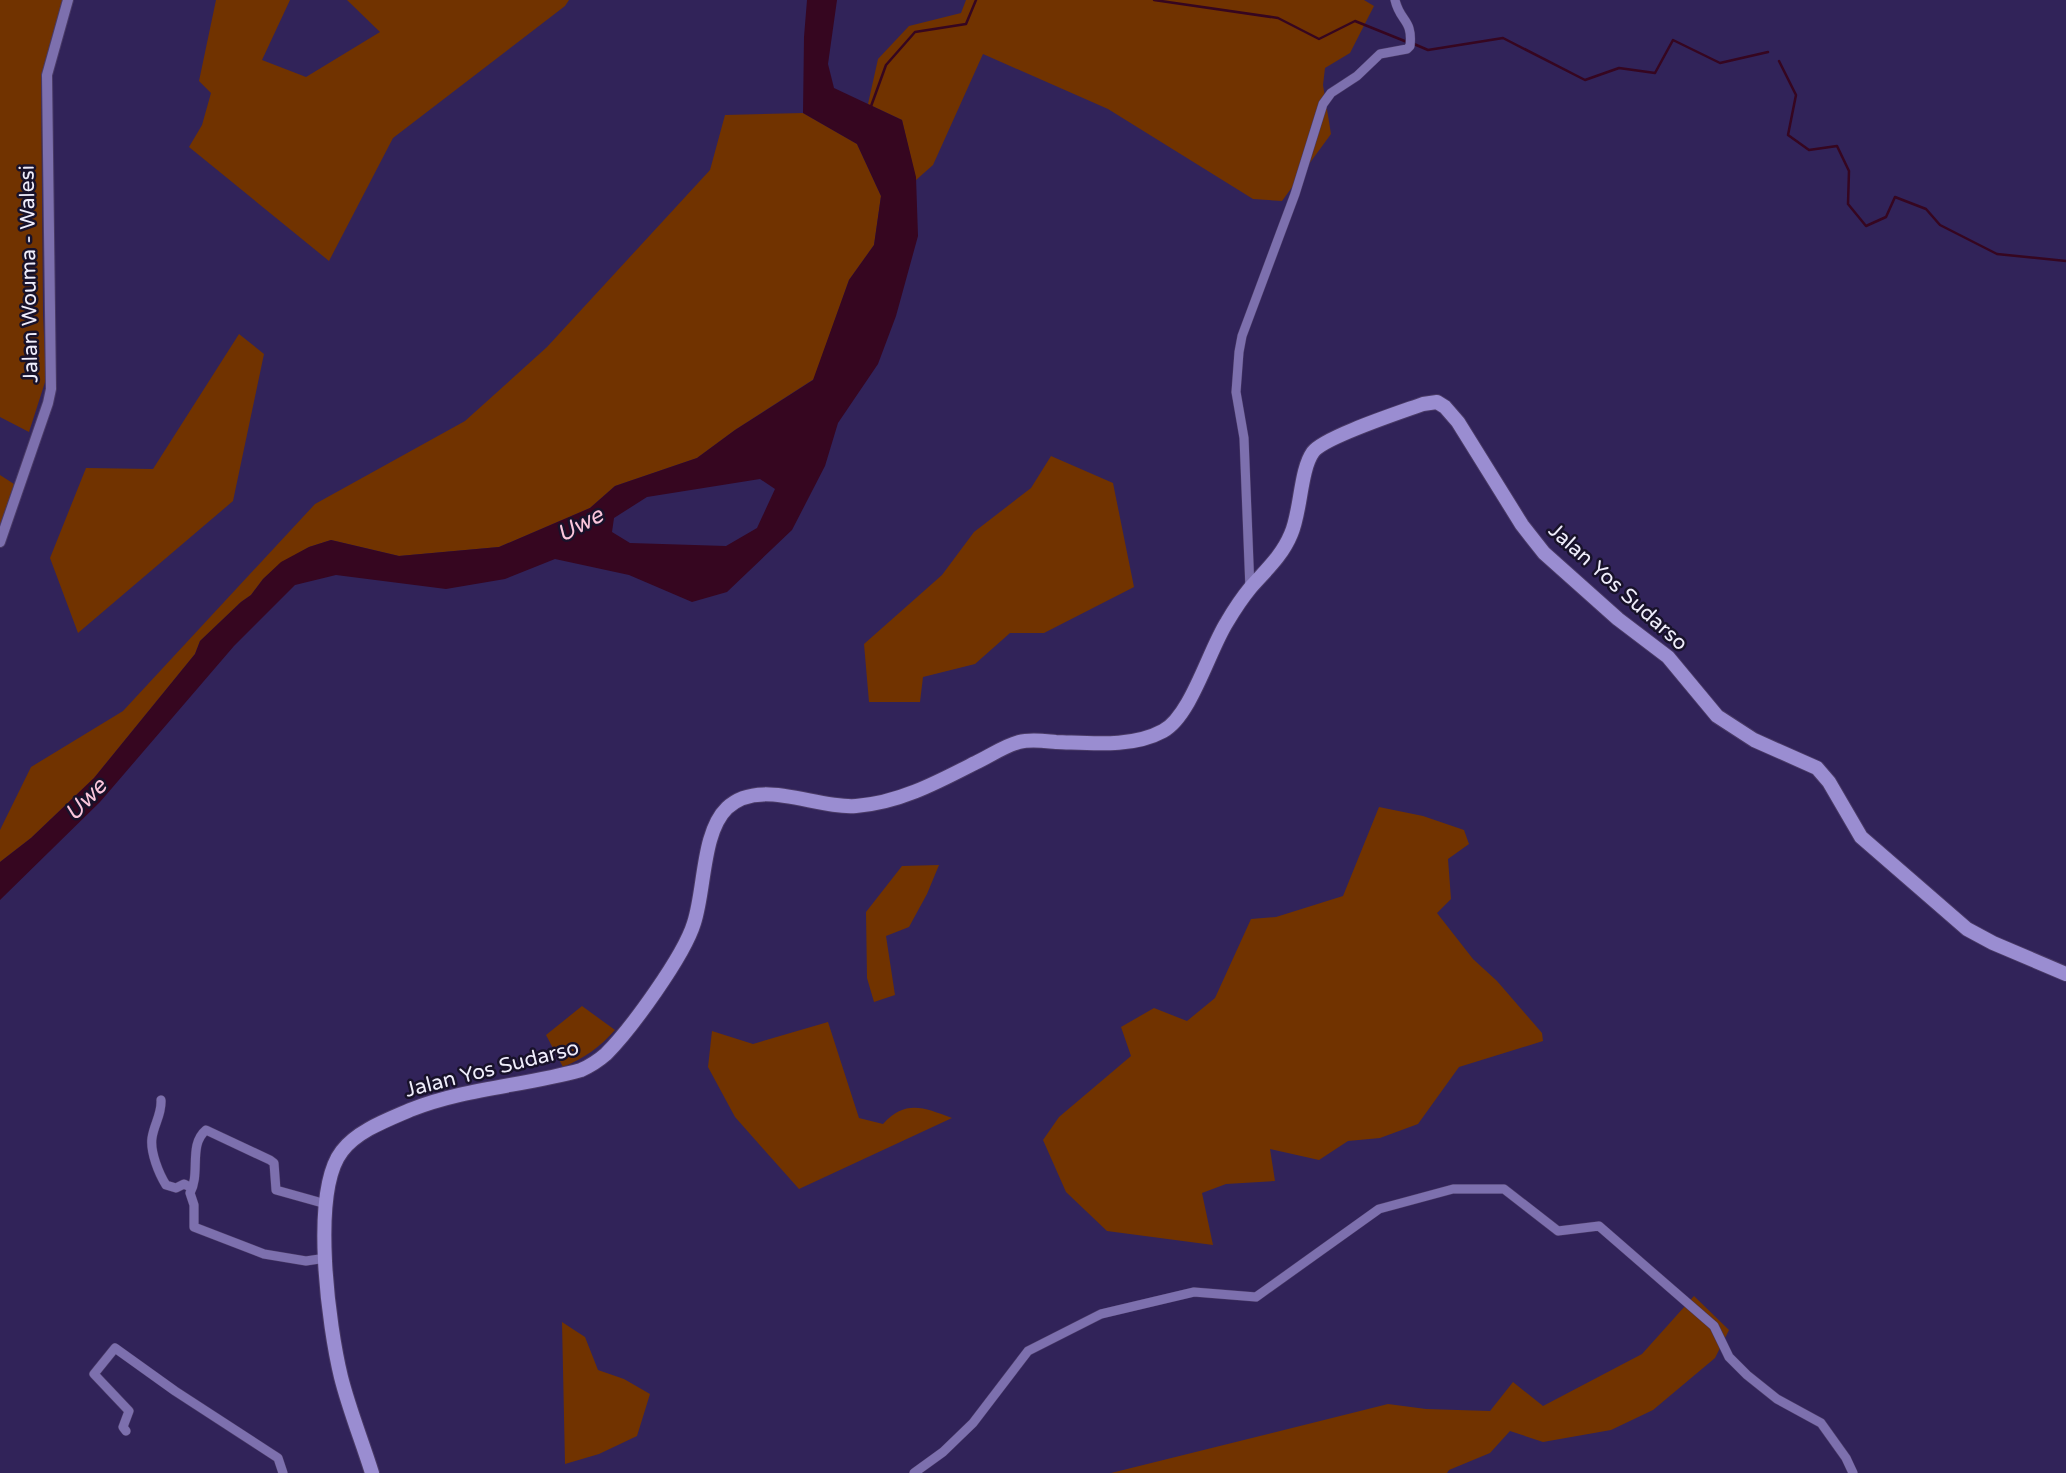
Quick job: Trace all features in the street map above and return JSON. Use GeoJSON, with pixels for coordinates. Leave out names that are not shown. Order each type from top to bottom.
{"type":"FeatureCollection","features":[{"type":"Feature","properties":{"kind":"main road","name":"Jalan Yos Sudarso"},"geometry":{"type":"LineString","coordinates":[[372,1473],[341,1378],[329,1305],[326,1204],[331,1173],[342,1151],[369,1130],[424,1105],[470,1092],[581,1070],[593,1065],[607,1053],[643,1007],[686,944],[695,922],[717,821],[735,802],[757,793],[768,793],[834,806],[858,806],[932,785],[1021,742],[1110,743],[1141,740],[1167,729],[1181,714],[1225,624],[1250,589],[1276,561],[1293,531],[1308,464],[1315,450],[1329,440],[1423,404],[1437,402],[1445,407],[1458,422],[1534,541],[1618,619],[1668,657],[1717,716],[1754,740],[1817,768],[1829,782],[1861,837],[1951,917],[1993,943],[2066,974]]}},
{"type":"Feature","properties":{"kind":"street","name":"Jalan Wouma - Walesi"},"geometry":{"type":"LineString","coordinates":[[0,541],[51,389],[47,75],[68,0]]}},
{"type":"Feature","properties":{"kind":"street"},"geometry":{"type":"LineString","coordinates":[[1250,589],[1244,438],[1236,392],[1236,368],[1242,336],[1294,194],[1323,104],[1331,93],[1357,76],[1376,56],[1406,49],[1410,44],[1410,27],[1398,10],[1395,0]]}},
{"type":"Feature","properties":{"kind":"street"},"geometry":{"type":"LineString","coordinates":[[161,1100],[160,1114],[151,1138],[157,1164],[166,1185],[176,1188],[184,1184],[192,1188]]}},
{"type":"Feature","properties":{"kind":"street"},"geometry":{"type":"LineString","coordinates":[[326,1204],[276,1190],[274,1163],[206,1130],[199,1136],[195,1183],[190,1193],[194,1205],[194,1227],[264,1254],[306,1261],[326,1258]]}},
{"type":"Feature","properties":{"kind":"street"},"geometry":{"type":"LineString","coordinates":[[914,1473],[943,1452],[973,1423],[1028,1351],[1101,1314],[1194,1292],[1256,1297],[1380,1209],[1453,1189],[1504,1189],[1558,1231],[1599,1226],[1714,1326],[1729,1357],[1747,1375],[1777,1399],[1821,1423],[1846,1458],[1853,1473]]}},
{"type":"Feature","properties":{"kind":"street"},"geometry":{"type":"LineString","coordinates":[[126,1431],[124,1427],[129,1411],[94,1374],[115,1348],[278,1458],[283,1473]]}},
{"type":"Feature","properties":{"kind":"shaded area"},"geometry":{"type":"Polygon","coordinates":[[[0,0],[65,0],[41,77],[46,379],[29,432],[0,417],[0,0]]]}},
{"type":"Feature","properties":{"kind":"shaded area"},"geometry":{"type":"Polygon","coordinates":[[[216,0],[290,0],[262,60],[306,77],[380,32],[347,0],[569,0],[565,6],[393,138],[329,261],[189,147],[202,125],[211,93],[199,81],[216,0]]]}},
{"type":"Feature","properties":{"kind":"shaded area"},"geometry":{"type":"Polygon","coordinates":[[[966,0],[1364,0],[1374,6],[1350,53],[1325,68],[1323,85],[1331,134],[1282,201],[1253,199],[1108,109],[983,54],[933,165],[916,180],[902,120],[868,104],[878,59],[909,26],[961,13],[966,0]]]}},
{"type":"Feature","properties":{"kind":"shaded area"},"geometry":{"type":"Polygon","coordinates":[[[803,113],[857,144],[881,196],[874,245],[849,280],[814,379],[697,458],[615,486],[590,508],[499,547],[399,556],[331,540],[309,547],[281,563],[263,579],[251,595],[200,641],[195,654],[94,778],[31,838],[0,862],[0,830],[31,767],[123,711],[315,504],[465,421],[547,347],[710,170],[725,115],[803,113]]]}},
{"type":"Feature","properties":{"kind":"shaded area"},"geometry":{"type":"Polygon","coordinates":[[[239,334],[264,354],[233,501],[78,633],[50,558],[86,468],[153,469],[239,334]]]}},
{"type":"Feature","properties":{"kind":"shaded area"},"geometry":{"type":"Polygon","coordinates":[[[1051,456],[1113,483],[1134,587],[1044,633],[1010,633],[975,664],[923,677],[920,702],[869,702],[864,644],[942,575],[974,532],[1031,488],[1051,456]]]}},
{"type":"Feature","properties":{"kind":"shaded area"},"geometry":{"type":"Polygon","coordinates":[[[0,475],[14,484],[0,529],[0,475]]]}},
{"type":"Feature","properties":{"kind":"shaded area"},"geometry":{"type":"Polygon","coordinates":[[[1379,807],[1423,816],[1464,830],[1469,844],[1448,859],[1451,899],[1437,913],[1473,959],[1497,981],[1542,1033],[1543,1041],[1459,1067],[1418,1124],[1380,1138],[1348,1141],[1319,1160],[1270,1149],[1275,1181],[1226,1184],[1202,1193],[1213,1245],[1107,1231],[1066,1192],[1043,1140],[1059,1117],[1131,1056],[1121,1027],[1154,1008],[1187,1021],[1215,998],[1251,919],[1276,917],[1343,896],[1379,807]]]}},
{"type":"Feature","properties":{"kind":"shaded area"},"geometry":{"type":"Polygon","coordinates":[[[939,865],[909,927],[886,936],[895,995],[874,1002],[867,978],[866,912],[902,866],[939,865]]]}},
{"type":"Feature","properties":{"kind":"shaded area"},"geometry":{"type":"Polygon","coordinates":[[[582,1006],[615,1030],[592,1051],[563,1067],[546,1035],[582,1006]]]}},
{"type":"Feature","properties":{"kind":"shaded area"},"geometry":{"type":"Polygon","coordinates":[[[828,1022],[859,1118],[883,1124],[900,1111],[916,1108],[952,1118],[799,1189],[735,1117],[708,1067],[712,1031],[753,1044],[828,1022]]]}},
{"type":"Feature","properties":{"kind":"shaded area"},"geometry":{"type":"Polygon","coordinates":[[[1694,1296],[1729,1330],[1715,1358],[1653,1410],[1611,1430],[1543,1442],[1510,1431],[1490,1453],[1447,1473],[1111,1473],[1388,1404],[1426,1409],[1490,1411],[1513,1382],[1543,1406],[1642,1354],[1694,1296]]]}},
{"type":"Feature","properties":{"kind":"shaded area"},"geometry":{"type":"Polygon","coordinates":[[[562,1322],[585,1337],[598,1370],[624,1379],[650,1394],[637,1436],[599,1454],[565,1464],[562,1322]]]}},
{"type":"Feature","properties":{"kind":"water","name":"Uwe"},"geometry":{"type":"Polygon","coordinates":[[[807,0],[837,0],[828,64],[834,88],[902,120],[916,177],[918,236],[896,316],[878,364],[838,423],[825,466],[792,530],[727,592],[692,602],[629,575],[555,559],[505,579],[446,589],[336,575],[295,585],[234,646],[100,802],[0,900],[0,862],[31,838],[94,778],[195,654],[200,641],[251,595],[281,562],[309,547],[331,540],[399,556],[499,547],[590,508],[615,486],[697,458],[813,380],[849,280],[874,245],[881,196],[857,144],[803,113],[807,0]],[[760,479],[647,497],[614,518],[612,532],[630,543],[726,546],[757,528],[775,489],[760,479]]]}},
{"type":"Feature","properties":{"kind":"waterway"},"geometry":{"type":"LineString","coordinates":[[870,109],[886,65],[915,32],[966,24],[976,0]]}},
{"type":"Feature","properties":{"kind":"waterway"},"geometry":{"type":"LineString","coordinates":[[1154,0],[1278,18],[1319,39],[1355,21],[1407,42]]}},
{"type":"Feature","properties":{"kind":"waterway"},"geometry":{"type":"LineString","coordinates":[[1414,44],[1428,50],[1503,38],[1585,80],[1619,68],[1655,73],[1673,40],[1720,63],[1768,52]]}},
{"type":"Feature","properties":{"kind":"waterway"},"geometry":{"type":"LineString","coordinates":[[1779,61],[1796,95],[1788,135],[1809,150],[1837,146],[1849,171],[1848,204],[1866,226],[1886,217],[1895,197],[1926,209],[1940,225],[1997,254],[2066,261]]}}]}
